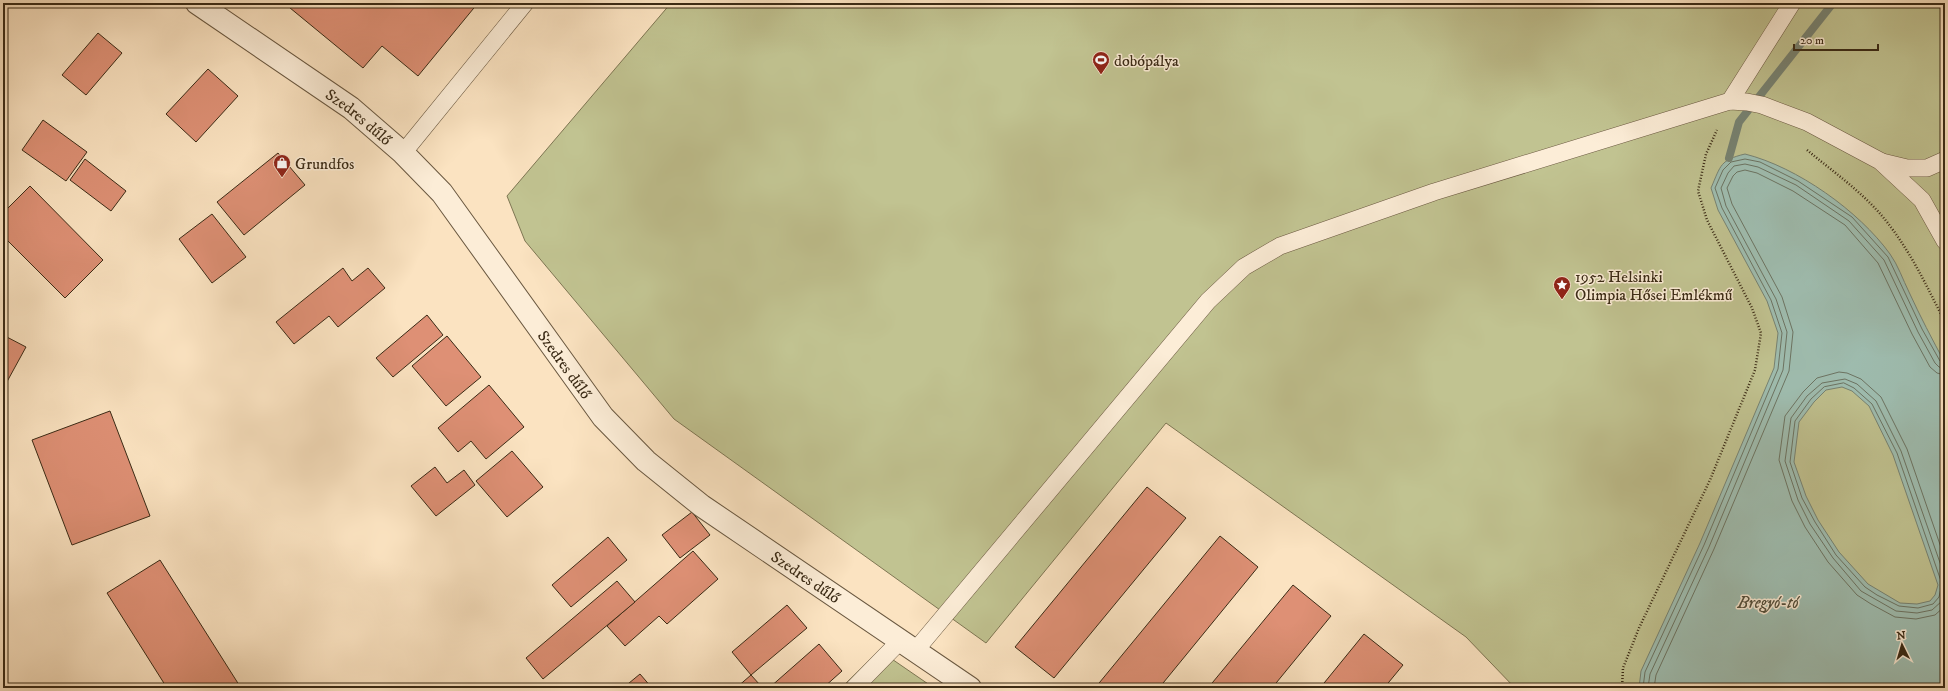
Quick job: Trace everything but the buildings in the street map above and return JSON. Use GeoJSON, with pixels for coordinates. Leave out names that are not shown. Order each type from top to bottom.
{"type":"FeatureCollection","features":[{"type":"Feature","properties":{"kind":"street","name":"Szedres dűlő"},"geometry":{"type":"LineString","coordinates":[[197,3],[351,108],[404,153],[442,193],[603,417],[646,462],[702,506],[970,688]]}},
{"type":"Feature","properties":{"kind":"lane"},"geometry":{"type":"LineString","coordinates":[[404,153],[525,3]]}},
{"type":"Feature","properties":{"kind":"lane"},"geometry":{"type":"LineString","coordinates":[[1730,101],[1782,16],[1792,3]]}},
{"type":"Feature","properties":{"kind":"lane"},"geometry":{"type":"LineString","coordinates":[[854,688],[908,646],[1203,306],[1244,267],[1280,246],[1434,192],[1730,101],[1754,103],[1807,122],[1880,161],[1907,168],[1927,168],[1945,160]]}},
{"type":"Feature","properties":{"kind":"lane"},"geometry":{"type":"LineString","coordinates":[[1880,161],[1922,200],[1945,241]]}},
{"type":"Feature","properties":{"kind":"path"},"geometry":{"type":"LineString","coordinates":[[1622,688],[1623,668],[1639,628],[1710,480],[1755,370],[1761,333],[1752,308],[1707,220],[1698,191],[1706,154],[1730,101]]}},
{"type":"Feature","properties":{"kind":"path"},"geometry":{"type":"LineString","coordinates":[[1802,147],[1856,190],[1890,226],[1915,264],[1945,322]]}},
{"type":"Feature","properties":{"kind":"green space"},"geometry":{"type":"Polygon","coordinates":[[[671,3],[1945,3],[1945,688],[1515,688],[1466,637],[1166,423],[986,643],[674,419],[525,241],[507,196],[671,3]]]}},
{"type":"Feature","properties":{"kind":"green space"},"geometry":{"type":"Polygon","coordinates":[[[880,650],[886,655],[934,688],[841,688],[880,650]]]}},
{"type":"Feature","properties":{"kind":"water","name":"Bregyó-tó"},"geometry":{"type":"Polygon","coordinates":[[[1745,154],[1765,160],[1806,180],[1862,222],[1893,258],[1945,363],[1945,688],[1639,688],[1641,671],[1700,543],[1774,368],[1778,333],[1767,301],[1718,210],[1711,188],[1722,165],[1726,161],[1745,154]],[[1842,387],[1826,390],[1814,402],[1799,422],[1794,462],[1806,496],[1818,520],[1839,552],[1868,584],[1900,603],[1917,604],[1930,601],[1935,595],[1938,585],[1893,455],[1869,406],[1852,391],[1842,387]]]}},
{"type":"Feature","properties":{"kind":"waterway"},"geometry":{"type":"LineString","coordinates":[[1729,158],[1739,122],[1833,3]]}},
{"type":"Feature","properties":{"kind":"place","name":"dobópálya"},"geometry":{"type":"Point","coordinates":[1101,75]}},
{"type":"Feature","properties":{"kind":"place","name":"Grundfos"},"geometry":{"type":"Point","coordinates":[282,178]}},
{"type":"Feature","properties":{"kind":"place","name":"1952 Helsinki Olimpia Hősei Emlékmű"},"geometry":{"type":"Point","coordinates":[1562,300]}}]}
